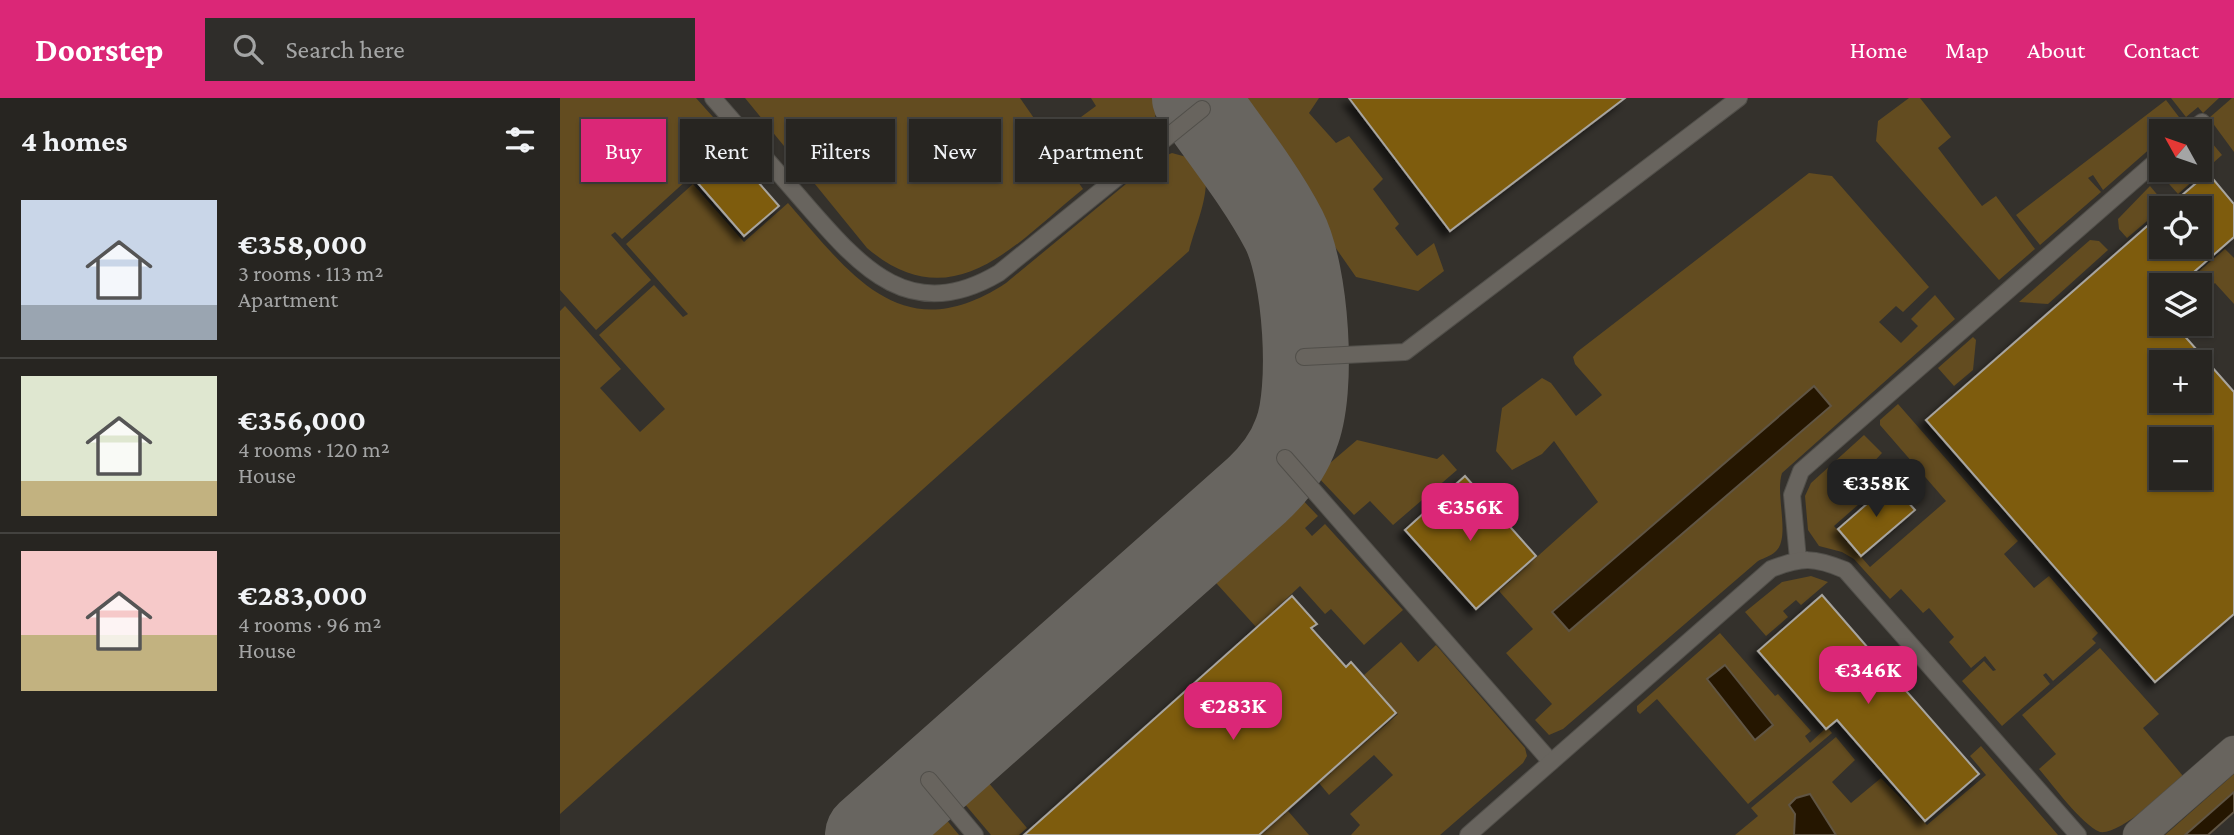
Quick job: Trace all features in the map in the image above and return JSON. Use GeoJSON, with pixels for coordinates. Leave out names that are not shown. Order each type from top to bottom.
{"type":"FeatureCollection","features":[{"type":"Feature","properties":{"kind":"street"},"geometry":{"type":"LineString","coordinates":[[2139,835],[2234,752]]}},
{"type":"Feature","properties":{"kind":"lane"},"geometry":{"type":"LineString","coordinates":[[713,98],[843,246],[869,271],[902,288],[939,294],[979,285],[999,273],[1202,109]]}},
{"type":"Feature","properties":{"kind":"lane"},"geometry":{"type":"LineString","coordinates":[[1304,357],[1405,352],[1739,98]]}},
{"type":"Feature","properties":{"kind":"lane"},"geometry":{"type":"LineString","coordinates":[[1798,559],[1791,495],[1801,471],[2149,167]]}},
{"type":"Feature","properties":{"kind":"lane"},"geometry":{"type":"LineString","coordinates":[[1285,458],[1551,762]]}},
{"type":"Feature","properties":{"kind":"lane"},"geometry":{"type":"LineString","coordinates":[[1468,835],[1771,569],[1798,559],[1822,560],[1845,570],[2078,835]]}},
{"type":"Feature","properties":{"kind":"lane"},"geometry":{"type":"LineString","coordinates":[[929,780],[975,835]]}},
{"type":"Feature","properties":{"kind":"shaded area"},"geometry":{"type":"Polygon","coordinates":[[[560,98],[696,98],[715,119],[680,119],[680,182],[685,182],[622,239],[615,232],[611,235],[651,280],[596,330],[560,290],[560,98]]]}},
{"type":"Feature","properties":{"kind":"shaded area"},"geometry":{"type":"Polygon","coordinates":[[[745,98],[1020,98],[1035,119],[1015,119],[1015,182],[1078,182],[1083,189],[1033,232],[982,266],[955,276],[927,277],[898,269],[867,248],[813,182],[895,182],[895,119],[786,119],[786,148],[772,131],[772,119],[762,119],[745,98]]]}},
{"type":"Feature","properties":{"kind":"shaded area"},"geometry":{"type":"Polygon","coordinates":[[[1091,98],[1158,98],[1155,119],[1082,119],[1081,117],[1096,106],[1091,98]]]}},
{"type":"Feature","properties":{"kind":"shaded area"},"geometry":{"type":"Polygon","coordinates":[[[1231,98],[1319,98],[1309,113],[1336,143],[1349,136],[1383,179],[1373,189],[1399,224],[1395,228],[1417,256],[1434,243],[1444,271],[1418,291],[1356,277],[1231,98]]]}},
{"type":"Feature","properties":{"kind":"shaded area"},"geometry":{"type":"Polygon","coordinates":[[[1909,98],[1920,98],[1951,137],[1938,148],[1982,206],[1996,196],[2035,249],[1999,280],[1876,141],[1878,121],[1909,98]]]}},
{"type":"Feature","properties":{"kind":"shaded area"},"geometry":{"type":"Polygon","coordinates":[[[2171,98],[2219,98],[2203,113],[2198,107],[2186,117],[2171,98]]]}},
{"type":"Feature","properties":{"kind":"shaded area"},"geometry":{"type":"Polygon","coordinates":[[[2234,98],[2234,152],[2212,119],[2209,118],[2234,98]]]}},
{"type":"Feature","properties":{"kind":"shaded area"},"geometry":{"type":"Polygon","coordinates":[[[2166,100],[2180,119],[2149,119],[2149,150],[2103,190],[2093,175],[2088,178],[2101,192],[2040,245],[2016,215],[2166,100]]]}},
{"type":"Feature","properties":{"kind":"shaded area"},"geometry":{"type":"Polygon","coordinates":[[[2212,143],[2222,155],[2212,164],[2212,143]]]}},
{"type":"Feature","properties":{"kind":"shaded area"},"geometry":{"type":"Polygon","coordinates":[[[1172,153],[1201,161],[1205,171],[1205,194],[1189,251],[560,814],[560,311],[565,306],[621,369],[600,388],[640,432],[665,409],[599,335],[654,285],[683,317],[688,314],[626,244],[693,184],[744,242],[788,203],[834,255],[882,296],[908,307],[937,309],[970,302],[1006,283],[1128,182],[1167,182],[1167,155],[1172,153]]]}},
{"type":"Feature","properties":{"kind":"shaded area"},"geometry":{"type":"Polygon","coordinates":[[[1809,173],[1832,176],[1929,287],[1903,312],[1896,306],[1879,322],[1901,343],[1918,326],[1911,319],[1935,295],[1955,319],[1782,473],[1782,535],[1781,543],[1775,552],[1758,561],[1563,729],[1549,735],[1535,720],[1552,704],[1506,653],[1533,629],[1499,591],[1598,502],[1554,441],[1542,454],[1512,470],[1496,451],[1502,408],[1542,378],[1551,383],[1576,416],[1602,395],[1575,364],[1573,357],[1809,173]],[[1813,387],[1552,611],[1568,631],[1830,406],[1813,387]]]}},
{"type":"Feature","properties":{"kind":"shaded area"},"geometry":{"type":"Polygon","coordinates":[[[2167,182],[2192,182],[2178,194],[2167,182]]]}},
{"type":"Feature","properties":{"kind":"shaded area"},"geometry":{"type":"Polygon","coordinates":[[[2150,186],[2158,196],[2149,196],[2149,219],[2127,238],[2119,229],[2118,219],[2150,186]]]}},
{"type":"Feature","properties":{"kind":"shaded area"},"geometry":{"type":"Polygon","coordinates":[[[2090,240],[2099,241],[2108,250],[2048,304],[2019,302],[2090,240]]]}},
{"type":"Feature","properties":{"kind":"shaded area"},"geometry":{"type":"Polygon","coordinates":[[[2225,249],[2234,258],[2234,304],[2215,283],[2212,286],[2212,273],[2197,273],[2225,249]]]}},
{"type":"Feature","properties":{"kind":"shaded area"},"geometry":{"type":"Polygon","coordinates":[[[1973,337],[1976,340],[1973,370],[1954,386],[1938,368],[1973,337]]]}},
{"type":"Feature","properties":{"kind":"shaded area"},"geometry":{"type":"Polygon","coordinates":[[[1814,386],[1831,406],[1569,631],[1552,612],[1814,386]]]}},
{"type":"Feature","properties":{"kind":"shaded area"},"geometry":{"type":"Polygon","coordinates":[[[1898,404],[2018,541],[2004,554],[2034,588],[2049,576],[2098,633],[2092,639],[2096,643],[2053,681],[2046,673],[2043,675],[2050,684],[2002,726],[1962,681],[1984,661],[1993,671],[1996,670],[1985,656],[1971,668],[1949,642],[1954,637],[1929,608],[1923,613],[1901,589],[1890,599],[1854,559],[1842,552],[1819,546],[1808,530],[1805,496],[1811,483],[1864,435],[1882,453],[1869,467],[1876,476],[1881,471],[1885,476],[1856,500],[1859,504],[1834,526],[1870,567],[1946,501],[1880,425],[1880,420],[1898,404]]]}},
{"type":"Feature","properties":{"kind":"shaded area"},"geometry":{"type":"Polygon","coordinates":[[[1357,440],[1437,459],[1443,454],[1457,470],[1393,525],[1370,501],[1354,515],[1316,475],[1357,440]]]}},
{"type":"Feature","properties":{"kind":"shaded area"},"geometry":{"type":"Polygon","coordinates":[[[1296,493],[1318,516],[1305,528],[1312,536],[1325,524],[1403,610],[1364,645],[1331,609],[1325,614],[1300,586],[1256,627],[1208,574],[1296,493]]]}},
{"type":"Feature","properties":{"kind":"shaded area"},"geometry":{"type":"Polygon","coordinates":[[[1811,576],[1828,582],[1801,605],[1796,600],[1783,611],[1788,617],[1766,636],[1745,612],[1782,582],[1811,576]]]}},
{"type":"Feature","properties":{"kind":"shaded area"},"geometry":{"type":"Polygon","coordinates":[[[1720,633],[1775,696],[1778,694],[1811,731],[1805,736],[1810,743],[1827,727],[1832,733],[1748,804],[1657,699],[1640,714],[1637,706],[1720,633]],[[1725,665],[1707,680],[1755,739],[1773,724],[1725,665]]]}},
{"type":"Feature","properties":{"kind":"shaded area"},"geometry":{"type":"Polygon","coordinates":[[[1401,642],[1418,662],[1436,645],[1525,748],[1527,756],[1523,763],[1440,835],[1351,835],[1360,825],[1350,814],[1393,775],[1374,755],[1329,795],[1319,783],[1398,714],[1364,675],[1401,642]]]}},
{"type":"Feature","properties":{"kind":"shaded area"},"geometry":{"type":"Polygon","coordinates":[[[2100,648],[2159,714],[2143,728],[2183,776],[2131,819],[2109,831],[2100,832],[2076,813],[2039,769],[2056,754],[2022,715],[2100,648]]]}},
{"type":"Feature","properties":{"kind":"shaded area"},"geometry":{"type":"Polygon","coordinates":[[[1725,665],[1773,725],[1755,740],[1707,679],[1725,665]]]}},
{"type":"Feature","properties":{"kind":"shaded area"},"geometry":{"type":"Polygon","coordinates":[[[1836,737],[1855,760],[1832,782],[1851,803],[1881,778],[1927,825],[1986,775],[1970,756],[1981,746],[2058,835],[1836,835],[1810,794],[1795,814],[1794,835],[1735,835],[1758,816],[1751,808],[1836,737]]]}},
{"type":"Feature","properties":{"kind":"shaded area"},"geometry":{"type":"Polygon","coordinates":[[[2234,774],[2234,793],[2186,835],[2165,835],[2234,774]]]}},
{"type":"Feature","properties":{"kind":"shaded area"},"geometry":{"type":"Polygon","coordinates":[[[982,775],[1027,828],[1019,835],[991,835],[958,796],[982,775]]]}},
{"type":"Feature","properties":{"kind":"shaded area"},"geometry":{"type":"Polygon","coordinates":[[[2234,792],[2234,812],[2208,835],[2185,835],[2234,792]]]}},
{"type":"Feature","properties":{"kind":"shaded area"},"geometry":{"type":"Polygon","coordinates":[[[1810,794],[1836,835],[1794,835],[1795,814],[1789,805],[1796,798],[1810,794]]]}},
{"type":"Feature","properties":{"kind":"shaded area"},"geometry":{"type":"Polygon","coordinates":[[[1288,811],[1309,835],[1261,835],[1288,811]]]}},
{"type":"Feature","properties":{"kind":"shaded area"},"geometry":{"type":"Polygon","coordinates":[[[940,812],[959,835],[915,835],[940,812]]]}},
{"type":"Feature","properties":{"kind":"building"},"geometry":{"type":"Polygon","coordinates":[[[1349,98],[1625,98],[1450,231],[1349,98]]]}},
{"type":"Feature","properties":{"kind":"building"},"geometry":{"type":"Polygon","coordinates":[[[2212,178],[2234,204],[2234,237],[2212,256],[2212,196],[2181,196],[2197,182],[2212,182],[2212,178]]]}},
{"type":"Feature","properties":{"kind":"building"},"geometry":{"type":"Polygon","coordinates":[[[697,182],[758,182],[779,206],[744,236],[697,182]]]}},
{"type":"Feature","properties":{"kind":"building"},"geometry":{"type":"Polygon","coordinates":[[[2149,225],[2149,259],[2209,259],[2193,273],[2149,273],[2149,336],[2185,336],[2197,350],[2149,350],[2149,413],[2212,413],[2212,367],[2234,392],[2234,614],[2155,682],[1926,420],[2149,225]]]}},
{"type":"Feature","properties":{"kind":"building"},"geometry":{"type":"Polygon","coordinates":[[[1465,476],[1536,556],[1476,609],[1405,530],[1465,476]]]}},
{"type":"Feature","properties":{"kind":"building"},"geometry":{"type":"Polygon","coordinates":[[[1891,483],[1915,510],[1861,556],[1838,529],[1891,483]]]}},
{"type":"Feature","properties":{"kind":"building"},"geometry":{"type":"Polygon","coordinates":[[[1822,595],[1875,656],[1882,650],[1906,678],[1900,684],[1979,774],[1925,821],[1837,720],[1826,729],[1758,651],[1822,595]]]}},
{"type":"Feature","properties":{"kind":"building"},"geometry":{"type":"Polygon","coordinates":[[[1292,596],[1317,624],[1311,628],[1346,667],[1351,662],[1396,713],[1259,835],[1024,835],[1292,596]]]}},
{"type":"Feature","properties":{"kind":"taxiway"},"geometry":{"type":"LineString","coordinates":[[868,835],[1257,490],[1280,465],[1293,442],[1302,414],[1306,361],[1302,302],[1292,249],[1264,196],[1195,98]]}}]}
